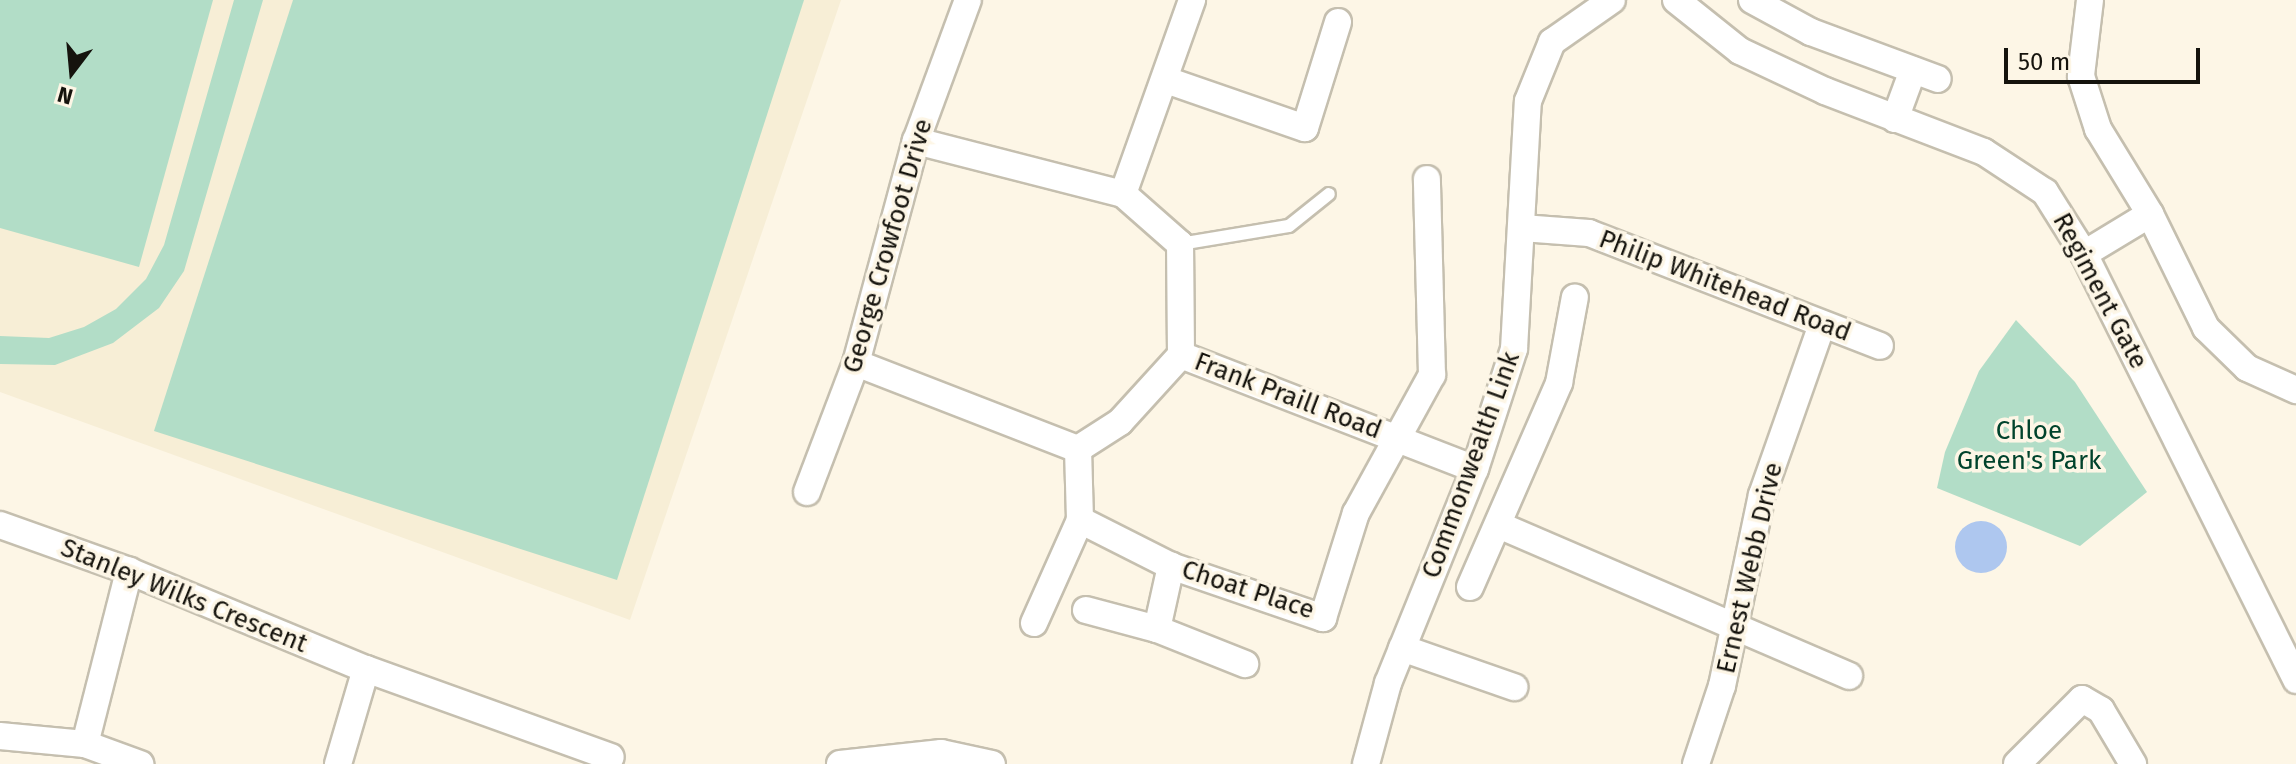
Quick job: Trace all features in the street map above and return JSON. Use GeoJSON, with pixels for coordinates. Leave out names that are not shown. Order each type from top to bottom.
{"type":"FeatureCollection","features":[{"type":"Feature","properties":{"kind":"street","name":"George Crowfoot Drive"},"geometry":{"type":"LineString","coordinates":[[807,492],[856,363],[916,141],[968,0]]}},
{"type":"Feature","properties":{"kind":"street"},"geometry":{"type":"LineString","coordinates":[[1123,194],[1192,0]]}},
{"type":"Feature","properties":{"kind":"street","name":"Commonwealth Link"},"geometry":{"type":"LineString","coordinates":[[1366,764],[1402,648],[1475,469],[1514,349],[1528,101],[1552,42],[1612,0]]}},
{"type":"Feature","properties":{"kind":"street","name":"Regiment Gate"},"geometry":{"type":"LineString","coordinates":[[1676,0],[1740,51],[1895,119],[1984,152],[2045,192],[2084,254],[2296,680]]}},
{"type":"Feature","properties":{"kind":"street"},"geometry":{"type":"LineString","coordinates":[[1752,0],[1811,32],[1938,79]]}},
{"type":"Feature","properties":{"kind":"street"},"geometry":{"type":"LineString","coordinates":[[2090,0],[2081,76],[2098,129],[2150,214],[2206,328],[2247,368],[2296,390]]}},
{"type":"Feature","properties":{"kind":"street"},"geometry":{"type":"LineString","coordinates":[[1166,80],[1305,128],[1338,22]]}},
{"type":"Feature","properties":{"kind":"street"},"geometry":{"type":"LineString","coordinates":[[1895,119],[1913,70]]}},
{"type":"Feature","properties":{"kind":"street"},"geometry":{"type":"LineString","coordinates":[[916,141],[1123,194],[1180,244],[1181,355],[1120,422],[1078,449]]}},
{"type":"Feature","properties":{"kind":"street","name":"Frank Praill Road"},"geometry":{"type":"LineString","coordinates":[[1395,437],[1432,375],[1427,179]]}},
{"type":"Feature","properties":{"kind":"street"},"geometry":{"type":"LineString","coordinates":[[2084,254],[2150,214]]}},
{"type":"Feature","properties":{"kind":"street","name":"Philip Whitehead Road"},"geometry":{"type":"LineString","coordinates":[[1522,228],[1589,233],[1821,327],[1880,346]]}},
{"type":"Feature","properties":{"kind":"street"},"geometry":{"type":"LineString","coordinates":[[1470,587],[1501,526],[1559,383],[1575,297]]}},
{"type":"Feature","properties":{"kind":"street","name":"Ernest Webb Drive"},"geometry":{"type":"LineString","coordinates":[[1696,764],[1707,744],[1762,495],[1821,327]]}},
{"type":"Feature","properties":{"kind":"street","name":"Frank Praill Road"},"geometry":{"type":"LineString","coordinates":[[1181,355],[1475,469]]}},
{"type":"Feature","properties":{"kind":"street"},"geometry":{"type":"LineString","coordinates":[[856,363],[1078,449]]}},
{"type":"Feature","properties":{"kind":"street","name":"Choat Place"},"geometry":{"type":"LineString","coordinates":[[1080,520],[1171,566],[1323,618],[1356,513],[1395,437]]}},
{"type":"Feature","properties":{"kind":"street"},"geometry":{"type":"LineString","coordinates":[[1034,623],[1080,520],[1078,449]]}},
{"type":"Feature","properties":{"kind":"street","name":"Stanley Wilks Crescent"},"geometry":{"type":"LineString","coordinates":[[0,525],[129,571],[366,669],[611,757]]}},
{"type":"Feature","properties":{"kind":"street"},"geometry":{"type":"LineString","coordinates":[[1501,526],[1734,630],[1849,676]]}},
{"type":"Feature","properties":{"kind":"street","name":"Choat Place"},"geometry":{"type":"LineString","coordinates":[[1157,629],[1171,566]]}},
{"type":"Feature","properties":{"kind":"street"},"geometry":{"type":"LineString","coordinates":[[85,744],[129,571]]}},
{"type":"Feature","properties":{"kind":"street"},"geometry":{"type":"LineString","coordinates":[[1086,610],[1157,629],[1245,664]]}},
{"type":"Feature","properties":{"kind":"street"},"geometry":{"type":"LineString","coordinates":[[1402,648],[1514,687]]}},
{"type":"Feature","properties":{"kind":"street"},"geometry":{"type":"LineString","coordinates":[[338,764],[366,669]]}},
{"type":"Feature","properties":{"kind":"street"},"geometry":{"type":"LineString","coordinates":[[2017,764],[2082,699],[2101,710],[2133,764]]}},
{"type":"Feature","properties":{"kind":"street"},"geometry":{"type":"LineString","coordinates":[[0,736],[85,744],[140,764]]}},
{"type":"Feature","properties":{"kind":"street"},"geometry":{"type":"LineString","coordinates":[[840,764],[941,753],[992,764]]}},
{"type":"Feature","properties":{"kind":"lane"},"geometry":{"type":"LineString","coordinates":[[1180,244],[1289,226],[1329,194]]}},
{"type":"Feature","properties":{"kind":"shaded area"},"geometry":{"type":"Polygon","coordinates":[[[0,0],[841,0],[630,620],[0,392],[0,0]]]}},
{"type":"Feature","properties":{"kind":"green space"},"geometry":{"type":"Polygon","coordinates":[[[0,0],[213,0],[139,267],[0,228],[0,0]]]}},
{"type":"Feature","properties":{"kind":"green space"},"geometry":{"type":"Polygon","coordinates":[[[234,0],[263,0],[184,271],[159,308],[113,343],[55,365],[0,364],[0,336],[49,338],[84,327],[116,309],[146,279],[164,245],[234,0]]]}},
{"type":"Feature","properties":{"kind":"green space"},"geometry":{"type":"Polygon","coordinates":[[[293,0],[804,0],[617,580],[154,431],[293,0]]]}},
{"type":"Feature","properties":{"kind":"green space","name":"Chloe Green's Park"},"geometry":{"type":"Polygon","coordinates":[[[2016,320],[2075,382],[2147,492],[2080,546],[1937,488],[1945,452],[1979,371],[2016,320]]]}},
{"type":"Feature","properties":{"kind":"water"},"geometry":{"type":"Polygon","coordinates":[[[1981,521],[2000,528],[2007,547],[2000,566],[1981,573],[1962,566],[1955,547],[1962,528],[1981,521]]]}}]}
